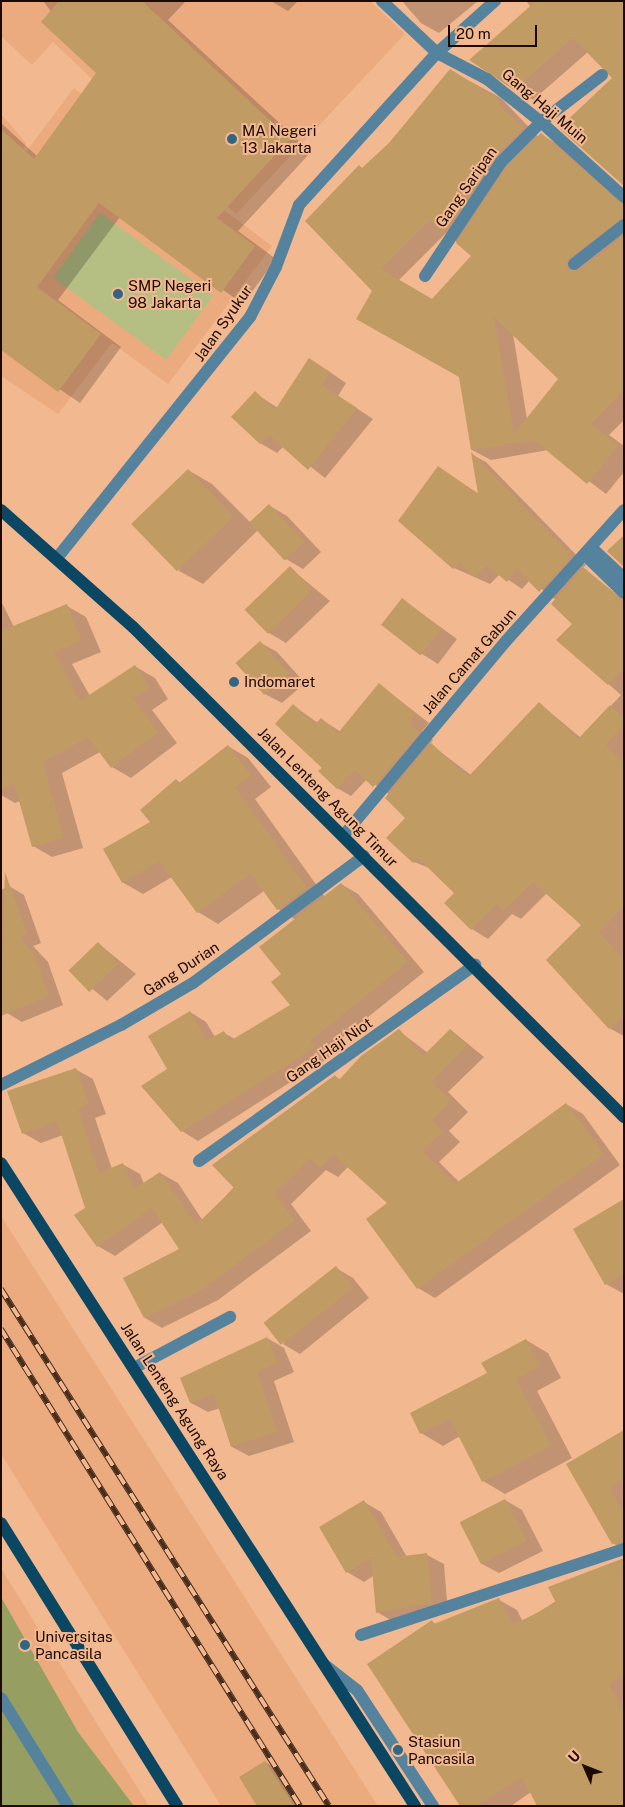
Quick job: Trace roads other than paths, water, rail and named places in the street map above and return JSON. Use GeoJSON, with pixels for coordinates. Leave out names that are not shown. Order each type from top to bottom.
{"type":"FeatureCollection","features":[{"type":"Feature","properties":{"kind":"main road","name":"Jalan Lenteng Agung Timur"},"geometry":{"type":"LineString","coordinates":[[1,510],[133,627],[475,965],[624,1117]]}},
{"type":"Feature","properties":{"kind":"main road","name":"Jalan Lenteng Agung Raya"},"geometry":{"type":"LineString","coordinates":[[1,1163],[134,1368],[318,1659],[415,1806]]}},
{"type":"Feature","properties":{"kind":"main road"},"geometry":{"type":"LineString","coordinates":[[1,1523],[177,1806]]}},
{"type":"Feature","properties":{"kind":"street"},"geometry":{"type":"LineString","coordinates":[[382,1],[437,53]]}},
{"type":"Feature","properties":{"kind":"street","name":"Jalan Syukur"},"geometry":{"type":"LineString","coordinates":[[57,558],[250,317],[276,267],[299,205],[437,53],[495,1]]}},
{"type":"Feature","properties":{"kind":"street","name":"Gang Haji Muin"},"geometry":{"type":"LineString","coordinates":[[437,53],[487,79],[541,122],[624,197]]}},
{"type":"Feature","properties":{"kind":"street","name":"Gang Saripan"},"geometry":{"type":"LineString","coordinates":[[425,276],[490,176],[541,122],[602,75]]}},
{"type":"Feature","properties":{"kind":"street"},"geometry":{"type":"LineString","coordinates":[[574,264],[624,225]]}},
{"type":"Feature","properties":{"kind":"street","name":"Jalan Camat Gabun"},"geometry":{"type":"LineString","coordinates":[[343,836],[624,510]]}},
{"type":"Feature","properties":{"kind":"street"},"geometry":{"type":"LineString","coordinates":[[588,551],[624,578]]}},
{"type":"Feature","properties":{"kind":"street"},"geometry":{"type":"LineString","coordinates":[[588,551],[624,593]]}},
{"type":"Feature","properties":{"kind":"street","name":"Gang Durian"},"geometry":{"type":"LineString","coordinates":[[1,1085],[121,1025],[193,983],[364,856]]}},
{"type":"Feature","properties":{"kind":"street","name":"Gang Haji Niot"},"geometry":{"type":"LineString","coordinates":[[199,1161],[475,965]]}},
{"type":"Feature","properties":{"kind":"street"},"geometry":{"type":"LineString","coordinates":[[134,1368],[230,1317]]}},
{"type":"Feature","properties":{"kind":"street"},"geometry":{"type":"LineString","coordinates":[[361,1635],[624,1549]]}},
{"type":"Feature","properties":{"kind":"street","name":"Jalan Lenteng Agung Raya"},"geometry":{"type":"LineString","coordinates":[[318,1659],[357,1690],[433,1806]]}},
{"type":"Feature","properties":{"kind":"street"},"geometry":{"type":"LineString","coordinates":[[1,1698],[68,1806]]}},
{"type":"Feature","properties":{"kind":"railway"},"geometry":{"type":"LineString","coordinates":[[1,1289],[329,1806]]}},
{"type":"Feature","properties":{"kind":"railway"},"geometry":{"type":"LineString","coordinates":[[1,1329],[300,1806]]}},
{"type":"Feature","properties":{"kind":"place","name":"MA Negeri 13 Jakarta"},"geometry":{"type":"Point","coordinates":[232,139]}},
{"type":"Feature","properties":{"kind":"place","name":"SMP Negeri 98 Jakarta"},"geometry":{"type":"Point","coordinates":[118,294]}},
{"type":"Feature","properties":{"kind":"place","name":"Indomaret"},"geometry":{"type":"Point","coordinates":[234,682]}},
{"type":"Feature","properties":{"kind":"place","name":"Universitas Pancasila"},"geometry":{"type":"Point","coordinates":[25,1645]}},
{"type":"Feature","properties":{"kind":"place","name":"Stasiun Pancasila"},"geometry":{"type":"Point","coordinates":[398,1750]}}]}
